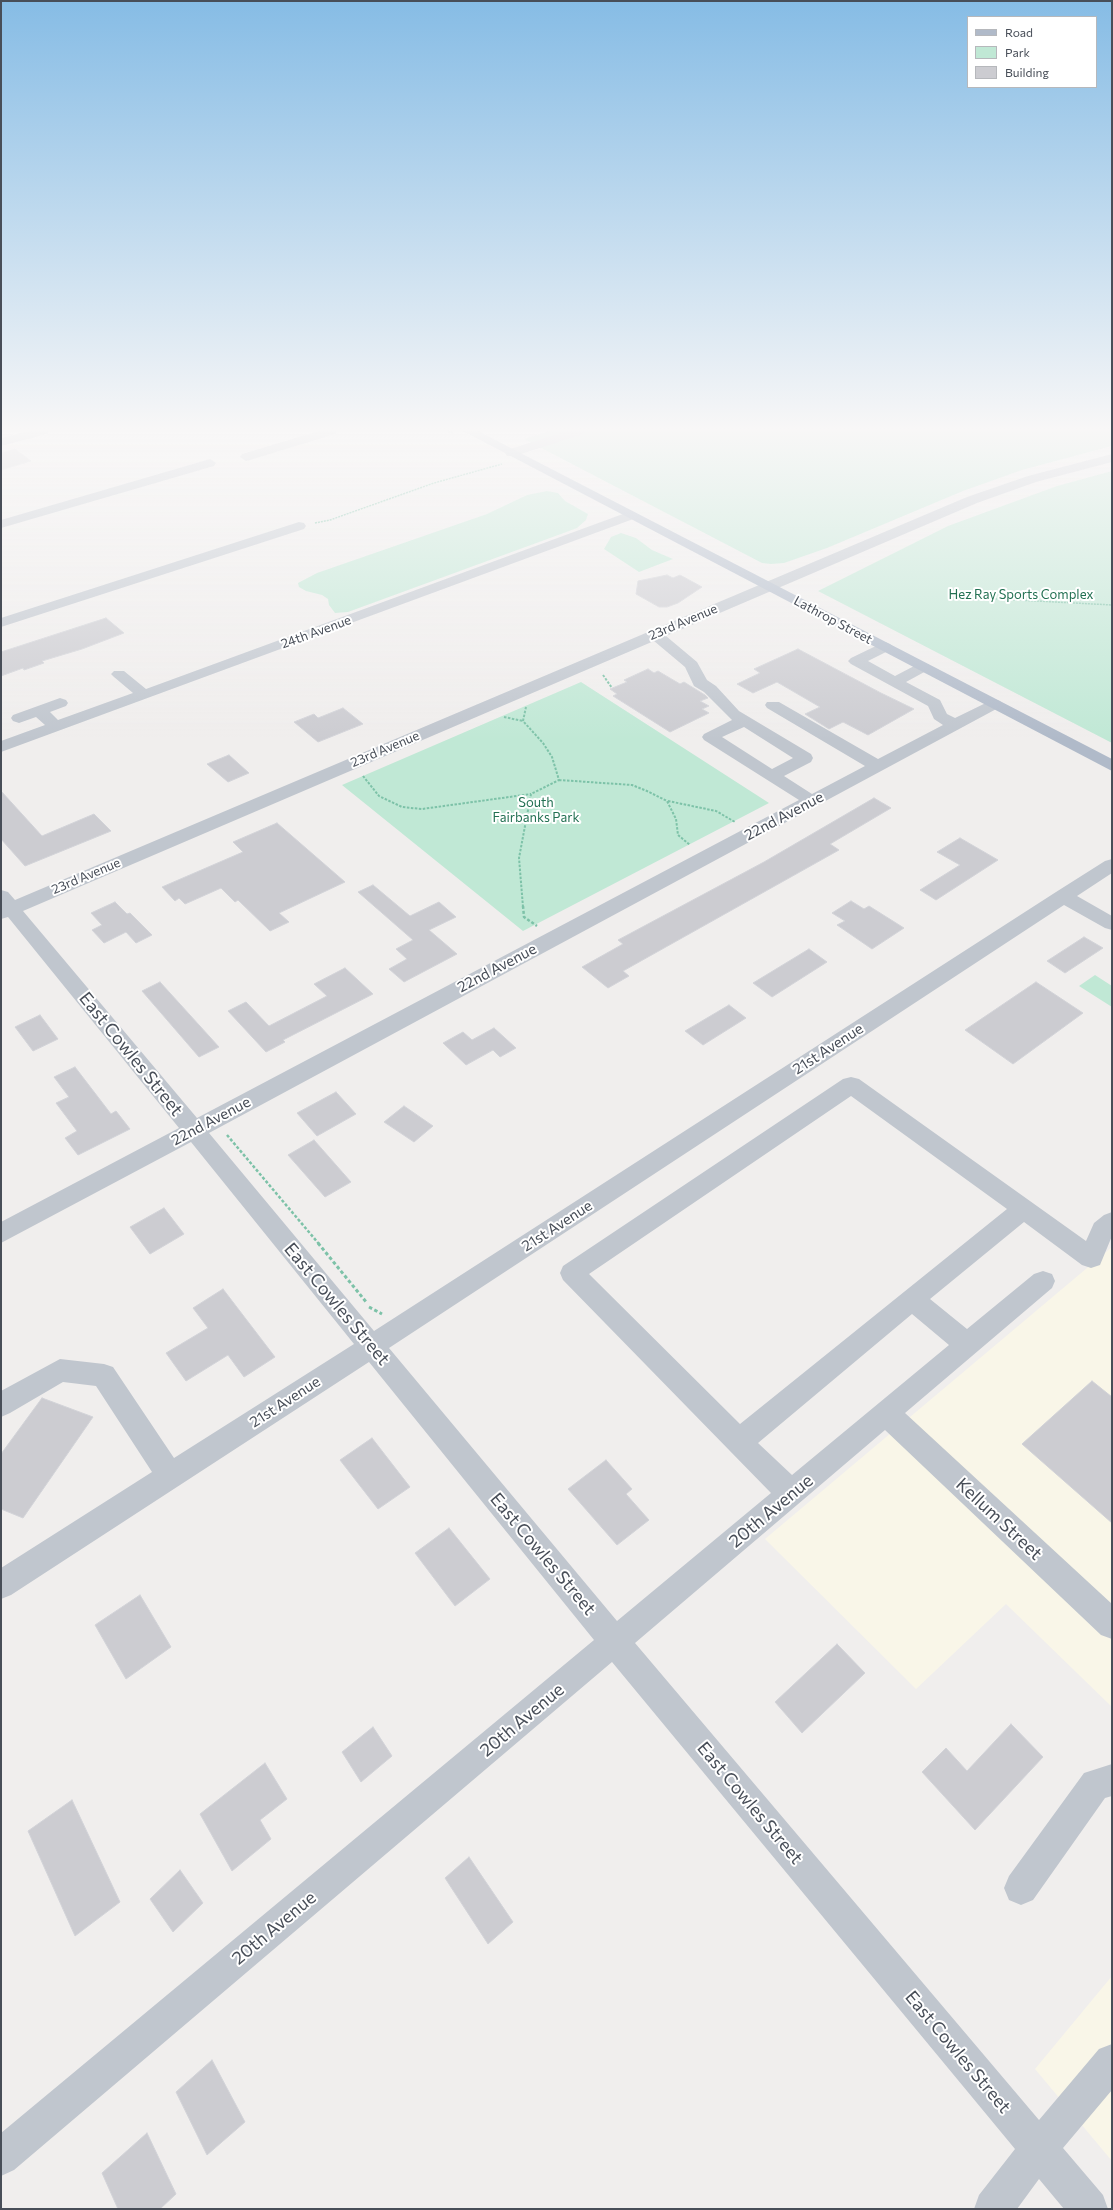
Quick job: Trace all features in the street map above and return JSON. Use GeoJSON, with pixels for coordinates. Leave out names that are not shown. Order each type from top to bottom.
{"type":"FeatureCollection","features":[{"type":"Feature","properties":{"kind":"main road","name":"Lathrop Street"},"geometry":{"type":"LineString","coordinates":[[668,534],[1112,766]]}},
{"type":"Feature","properties":{"kind":"street"},"geometry":{"type":"LineString","coordinates":[[1,623],[274,534]]}},
{"type":"Feature","properties":{"kind":"street","name":"24th Avenue"},"geometry":{"type":"LineString","coordinates":[[1,747],[579,534]]}},
{"type":"Feature","properties":{"kind":"street","name":"23rd Avenue"},"geometry":{"type":"LineString","coordinates":[[4,906],[891,534]]}},
{"type":"Feature","properties":{"kind":"street"},"geometry":{"type":"LineString","coordinates":[[653,634],[692,665],[700,684]]}},
{"type":"Feature","properties":{"kind":"street"},"geometry":{"type":"LineString","coordinates":[[885,648],[856,661],[934,703],[938,708],[940,716],[955,725]]}},
{"type":"Feature","properties":{"kind":"street"},"geometry":{"type":"LineString","coordinates":[[677,652],[672,661],[674,669],[710,689],[733,714],[805,758],[772,776]]}},
{"type":"Feature","properties":{"kind":"street"},"geometry":{"type":"LineString","coordinates":[[894,682],[923,667]]}},
{"type":"Feature","properties":{"kind":"street"},"geometry":{"type":"LineString","coordinates":[[119,674],[144,695]]}},
{"type":"Feature","properties":{"kind":"street"},"geometry":{"type":"LineString","coordinates":[[19,718],[60,703]]}},
{"type":"Feature","properties":{"kind":"street","name":"22nd Avenue"},"geometry":{"type":"LineString","coordinates":[[1,1233],[994,704]]}},
{"type":"Feature","properties":{"kind":"street"},"geometry":{"type":"LineString","coordinates":[[773,705],[878,766]]}},
{"type":"Feature","properties":{"kind":"street"},"geometry":{"type":"LineString","coordinates":[[39,710],[56,727]]}},
{"type":"Feature","properties":{"kind":"street"},"geometry":{"type":"LineString","coordinates":[[744,721],[710,737],[812,801]]}},
{"type":"Feature","properties":{"kind":"street","name":"21st Avenue"},"geometry":{"type":"LineString","coordinates":[[1,1585],[372,1346],[1112,865]]}},
{"type":"Feature","properties":{"kind":"street"},"geometry":{"type":"LineString","coordinates":[[1063,896],[1112,924]]}},
{"type":"Feature","properties":{"kind":"street","name":"East Cowles Street"},"geometry":{"type":"LineString","coordinates":[[4,906],[193,1130],[615,1642],[1089,2209]]}},
{"type":"Feature","properties":{"kind":"street"},"geometry":{"type":"LineString","coordinates":[[790,1494],[572,1273],[851,1084],[1091,1258],[1102,1230],[1112,1222]]}},
{"type":"Feature","properties":{"kind":"street"},"geometry":{"type":"LineString","coordinates":[[739,1442],[912,1299],[1024,1209]]}},
{"type":"Feature","properties":{"kind":"street","name":"20th Avenue"},"geometry":{"type":"LineString","coordinates":[[1,2157],[887,1414],[1043,1281]]}},
{"type":"Feature","properties":{"kind":"street"},"geometry":{"type":"LineString","coordinates":[[912,1299],[968,1345]]}},
{"type":"Feature","properties":{"kind":"street"},"geometry":{"type":"LineString","coordinates":[[1,1405],[60,1370],[104,1375],[170,1476]]}},
{"type":"Feature","properties":{"kind":"street","name":"Kellum Street"},"geometry":{"type":"LineString","coordinates":[[887,1414],[1112,1624]]}},
{"type":"Feature","properties":{"kind":"street"},"geometry":{"type":"LineString","coordinates":[[1021,1888],[1095,1784],[1112,1780]]}},
{"type":"Feature","properties":{"kind":"street"},"geometry":{"type":"LineString","coordinates":[[993,2209],[1038,2149],[1112,2062]]}},
{"type":"Feature","properties":{"kind":"path"},"geometry":{"type":"LineString","coordinates":[[980,598],[1112,605]]}},
{"type":"Feature","properties":{"kind":"path"},"geometry":{"type":"LineString","coordinates":[[599,669],[612,688]]}},
{"type":"Feature","properties":{"kind":"path"},"geometry":{"type":"LineString","coordinates":[[522,703],[527,706],[523,721]]}},
{"type":"Feature","properties":{"kind":"path"},"geometry":{"type":"LineString","coordinates":[[501,716],[523,721],[543,743],[552,757],[559,780]]}},
{"type":"Feature","properties":{"kind":"path"},"geometry":{"type":"LineString","coordinates":[[360,773],[380,796],[402,806],[422,809],[531,794],[559,780],[632,785],[667,801],[685,802],[716,811],[753,832]]}},
{"type":"Feature","properties":{"kind":"path"},"geometry":{"type":"LineString","coordinates":[[531,794],[524,824],[519,858],[524,917],[554,938]]}},
{"type":"Feature","properties":{"kind":"path"},"geometry":{"type":"LineString","coordinates":[[667,801],[676,819],[678,835],[705,858]]}},
{"type":"Feature","properties":{"kind":"path"},"geometry":{"type":"LineString","coordinates":[[226,1135],[355,1287],[370,1308],[383,1314]]}},
{"type":"Feature","properties":{"kind":"shaded area"},"geometry":{"type":"Polygon","coordinates":[[[1112,1247],[1112,1707],[1006,1604],[916,1689],[765,1539],[1112,1247]]]}},
{"type":"Feature","properties":{"kind":"shaded area"},"geometry":{"type":"Polygon","coordinates":[[[1112,1976],[1112,2161],[1035,2069],[1112,1976]]]}},
{"type":"Feature","properties":{"kind":"green space"},"geometry":{"type":"Polygon","coordinates":[[[429,534],[560,534],[348,612],[335,613],[329,605],[328,599],[322,595],[306,591],[299,587],[298,583],[317,573],[429,534]]]}},
{"type":"Feature","properties":{"kind":"green space"},"geometry":{"type":"Polygon","coordinates":[[[618,534],[624,534],[636,538],[652,550],[673,559],[639,572],[604,549],[611,537],[618,534]]]}},
{"type":"Feature","properties":{"kind":"green space"},"geometry":{"type":"Polygon","coordinates":[[[707,534],[860,534],[827,548],[784,563],[762,563],[707,534]]]}},
{"type":"Feature","properties":{"kind":"green space","name":"Hez Ray Sports Complex"},"geometry":{"type":"Polygon","coordinates":[[[932,534],[1112,534],[1112,743],[818,591],[932,534]]]}},
{"type":"Feature","properties":{"kind":"green space","name":"South Fairbanks Park"},"geometry":{"type":"Polygon","coordinates":[[[581,682],[769,803],[523,931],[342,785],[581,682]]]}},
{"type":"Feature","properties":{"kind":"green space"},"geometry":{"type":"Polygon","coordinates":[[[1095,975],[1112,986],[1112,1007],[1079,986],[1095,975]]]}},
{"type":"Feature","properties":{"kind":"building"},"geometry":{"type":"Polygon","coordinates":[[[667,575],[673,578],[680,575],[702,587],[678,603],[667,607],[659,607],[636,594],[638,581],[667,575]]]}},
{"type":"Feature","properties":{"kind":"building"},"geometry":{"type":"Polygon","coordinates":[[[106,618],[124,633],[82,649],[42,661],[44,663],[24,670],[23,668],[1,676],[1,652],[106,618]]]}},
{"type":"Feature","properties":{"kind":"building"},"geometry":{"type":"Polygon","coordinates":[[[798,649],[914,709],[868,735],[843,722],[829,729],[805,714],[820,707],[777,682],[753,693],[737,684],[760,673],[754,669],[798,649]]]}},
{"type":"Feature","properties":{"kind":"building"},"geometry":{"type":"Polygon","coordinates":[[[648,669],[654,673],[658,671],[680,684],[684,682],[705,695],[708,698],[700,701],[709,706],[702,709],[709,713],[670,732],[613,696],[617,694],[610,689],[627,682],[624,680],[648,669]]]}},
{"type":"Feature","properties":{"kind":"building"},"geometry":{"type":"Polygon","coordinates":[[[343,708],[363,724],[318,742],[294,722],[314,714],[318,718],[343,708]]]}},
{"type":"Feature","properties":{"kind":"building"},"geometry":{"type":"Polygon","coordinates":[[[229,755],[249,773],[228,782],[207,764],[229,755]]]}},
{"type":"Feature","properties":{"kind":"building"},"geometry":{"type":"Polygon","coordinates":[[[1,791],[42,836],[94,814],[111,831],[25,866],[1,839],[1,791]]]}},
{"type":"Feature","properties":{"kind":"building"},"geometry":{"type":"Polygon","coordinates":[[[874,798],[891,808],[830,844],[839,850],[623,971],[629,976],[608,988],[582,967],[623,944],[618,940],[764,862],[874,798]]]}},
{"type":"Feature","properties":{"kind":"building"},"geometry":{"type":"Polygon","coordinates":[[[277,823],[345,882],[279,913],[289,922],[270,931],[238,900],[235,902],[221,888],[185,904],[179,898],[175,901],[162,887],[243,852],[233,842],[277,823]]]}},
{"type":"Feature","properties":{"kind":"building"},"geometry":{"type":"Polygon","coordinates":[[[960,838],[998,860],[936,900],[920,890],[960,865],[937,852],[960,838]]]}},
{"type":"Feature","properties":{"kind":"building"},"geometry":{"type":"Polygon","coordinates":[[[373,885],[410,916],[439,902],[456,917],[429,930],[457,954],[404,982],[389,969],[407,959],[396,949],[413,940],[358,892],[373,885]]]}},
{"type":"Feature","properties":{"kind":"building"},"geometry":{"type":"Polygon","coordinates":[[[851,901],[864,909],[869,906],[904,928],[872,949],[837,925],[845,921],[832,913],[851,901]]]}},
{"type":"Feature","properties":{"kind":"building"},"geometry":{"type":"Polygon","coordinates":[[[115,902],[127,914],[130,913],[152,935],[136,943],[126,932],[104,943],[92,930],[102,925],[91,913],[115,902]]]}},
{"type":"Feature","properties":{"kind":"building"},"geometry":{"type":"Polygon","coordinates":[[[1084,937],[1103,948],[1065,973],[1047,961],[1084,937]]]}},
{"type":"Feature","properties":{"kind":"building"},"geometry":{"type":"Polygon","coordinates":[[[809,949],[827,962],[772,997],[753,983],[809,949]]]}},
{"type":"Feature","properties":{"kind":"building"},"geometry":{"type":"Polygon","coordinates":[[[345,968],[373,994],[283,1040],[285,1042],[266,1052],[228,1011],[246,1002],[269,1026],[327,996],[314,984],[345,968]]]}},
{"type":"Feature","properties":{"kind":"building"},"geometry":{"type":"Polygon","coordinates":[[[160,982],[219,1047],[199,1057],[142,991],[160,982]]]}},
{"type":"Feature","properties":{"kind":"building"},"geometry":{"type":"Polygon","coordinates":[[[1036,982],[1083,1013],[1013,1064],[965,1030],[1036,982]]]}},
{"type":"Feature","properties":{"kind":"building"},"geometry":{"type":"Polygon","coordinates":[[[729,1005],[746,1018],[703,1045],[685,1031],[729,1005]]]}},
{"type":"Feature","properties":{"kind":"building"},"geometry":{"type":"Polygon","coordinates":[[[40,1015],[58,1039],[33,1051],[15,1027],[40,1015]]]}},
{"type":"Feature","properties":{"kind":"building"},"geometry":{"type":"Polygon","coordinates":[[[494,1028],[516,1048],[500,1057],[493,1050],[466,1065],[443,1043],[463,1032],[472,1040],[494,1028]]]}},
{"type":"Feature","properties":{"kind":"building"},"geometry":{"type":"Polygon","coordinates":[[[75,1067],[111,1114],[116,1111],[130,1129],[78,1155],[65,1138],[77,1131],[56,1103],[69,1097],[54,1077],[75,1067]]]}},
{"type":"Feature","properties":{"kind":"building"},"geometry":{"type":"Polygon","coordinates":[[[336,1092],[356,1114],[317,1136],[297,1113],[336,1092]]]}},
{"type":"Feature","properties":{"kind":"building"},"geometry":{"type":"Polygon","coordinates":[[[404,1106],[433,1126],[414,1142],[384,1122],[404,1106]]]}},
{"type":"Feature","properties":{"kind":"building"},"geometry":{"type":"Polygon","coordinates":[[[314,1140],[351,1182],[325,1197],[288,1155],[314,1140]]]}},
{"type":"Feature","properties":{"kind":"building"},"geometry":{"type":"Polygon","coordinates":[[[164,1208],[184,1234],[150,1254],[130,1227],[164,1208]]]}},
{"type":"Feature","properties":{"kind":"building"},"geometry":{"type":"Polygon","coordinates":[[[223,1289],[275,1357],[244,1377],[228,1355],[186,1381],[166,1353],[208,1328],[193,1308],[223,1289]]]}},
{"type":"Feature","properties":{"kind":"building"},"geometry":{"type":"Polygon","coordinates":[[[1092,1381],[1112,1397],[1112,1523],[1022,1444],[1092,1381]]]}},
{"type":"Feature","properties":{"kind":"building"},"geometry":{"type":"Polygon","coordinates":[[[42,1398],[93,1417],[23,1518],[1,1509],[1,1454],[42,1398]]]}},
{"type":"Feature","properties":{"kind":"building"},"geometry":{"type":"Polygon","coordinates":[[[372,1438],[410,1487],[378,1509],[340,1460],[372,1438]]]}},
{"type":"Feature","properties":{"kind":"building"},"geometry":{"type":"Polygon","coordinates":[[[606,1460],[632,1489],[626,1494],[649,1520],[617,1545],[568,1489],[606,1460]]]}},
{"type":"Feature","properties":{"kind":"building"},"geometry":{"type":"Polygon","coordinates":[[[449,1528],[490,1579],[455,1606],[415,1553],[449,1528]]]}},
{"type":"Feature","properties":{"kind":"building"},"geometry":{"type":"Polygon","coordinates":[[[140,1595],[171,1647],[126,1679],[95,1625],[140,1595]]]}},
{"type":"Feature","properties":{"kind":"building"},"geometry":{"type":"Polygon","coordinates":[[[837,1644],[865,1673],[802,1733],[775,1702],[837,1644]]]}},
{"type":"Feature","properties":{"kind":"building"},"geometry":{"type":"Polygon","coordinates":[[[1011,1724],[1043,1757],[975,1830],[922,1772],[946,1748],[967,1771],[1011,1724]]]}},
{"type":"Feature","properties":{"kind":"building"},"geometry":{"type":"Polygon","coordinates":[[[373,1727],[392,1756],[361,1782],[342,1752],[373,1727]]]}},
{"type":"Feature","properties":{"kind":"building"},"geometry":{"type":"Polygon","coordinates":[[[265,1763],[287,1799],[260,1820],[271,1839],[232,1871],[200,1814],[265,1763]]]}},
{"type":"Feature","properties":{"kind":"building"},"geometry":{"type":"Polygon","coordinates":[[[72,1800],[120,1902],[75,1936],[28,1831],[72,1800]]]}},
{"type":"Feature","properties":{"kind":"building"},"geometry":{"type":"Polygon","coordinates":[[[469,1857],[513,1922],[488,1944],[445,1878],[469,1857]]]}},
{"type":"Feature","properties":{"kind":"building"},"geometry":{"type":"Polygon","coordinates":[[[180,1870],[203,1903],[173,1932],[150,1899],[180,1870]]]}},
{"type":"Feature","properties":{"kind":"building"},"geometry":{"type":"Polygon","coordinates":[[[212,2060],[245,2122],[207,2155],[176,2092],[212,2060]]]}},
{"type":"Feature","properties":{"kind":"building"},"geometry":{"type":"Polygon","coordinates":[[[147,2133],[176,2194],[160,2209],[118,2209],[102,2173],[147,2133]]]}}]}
